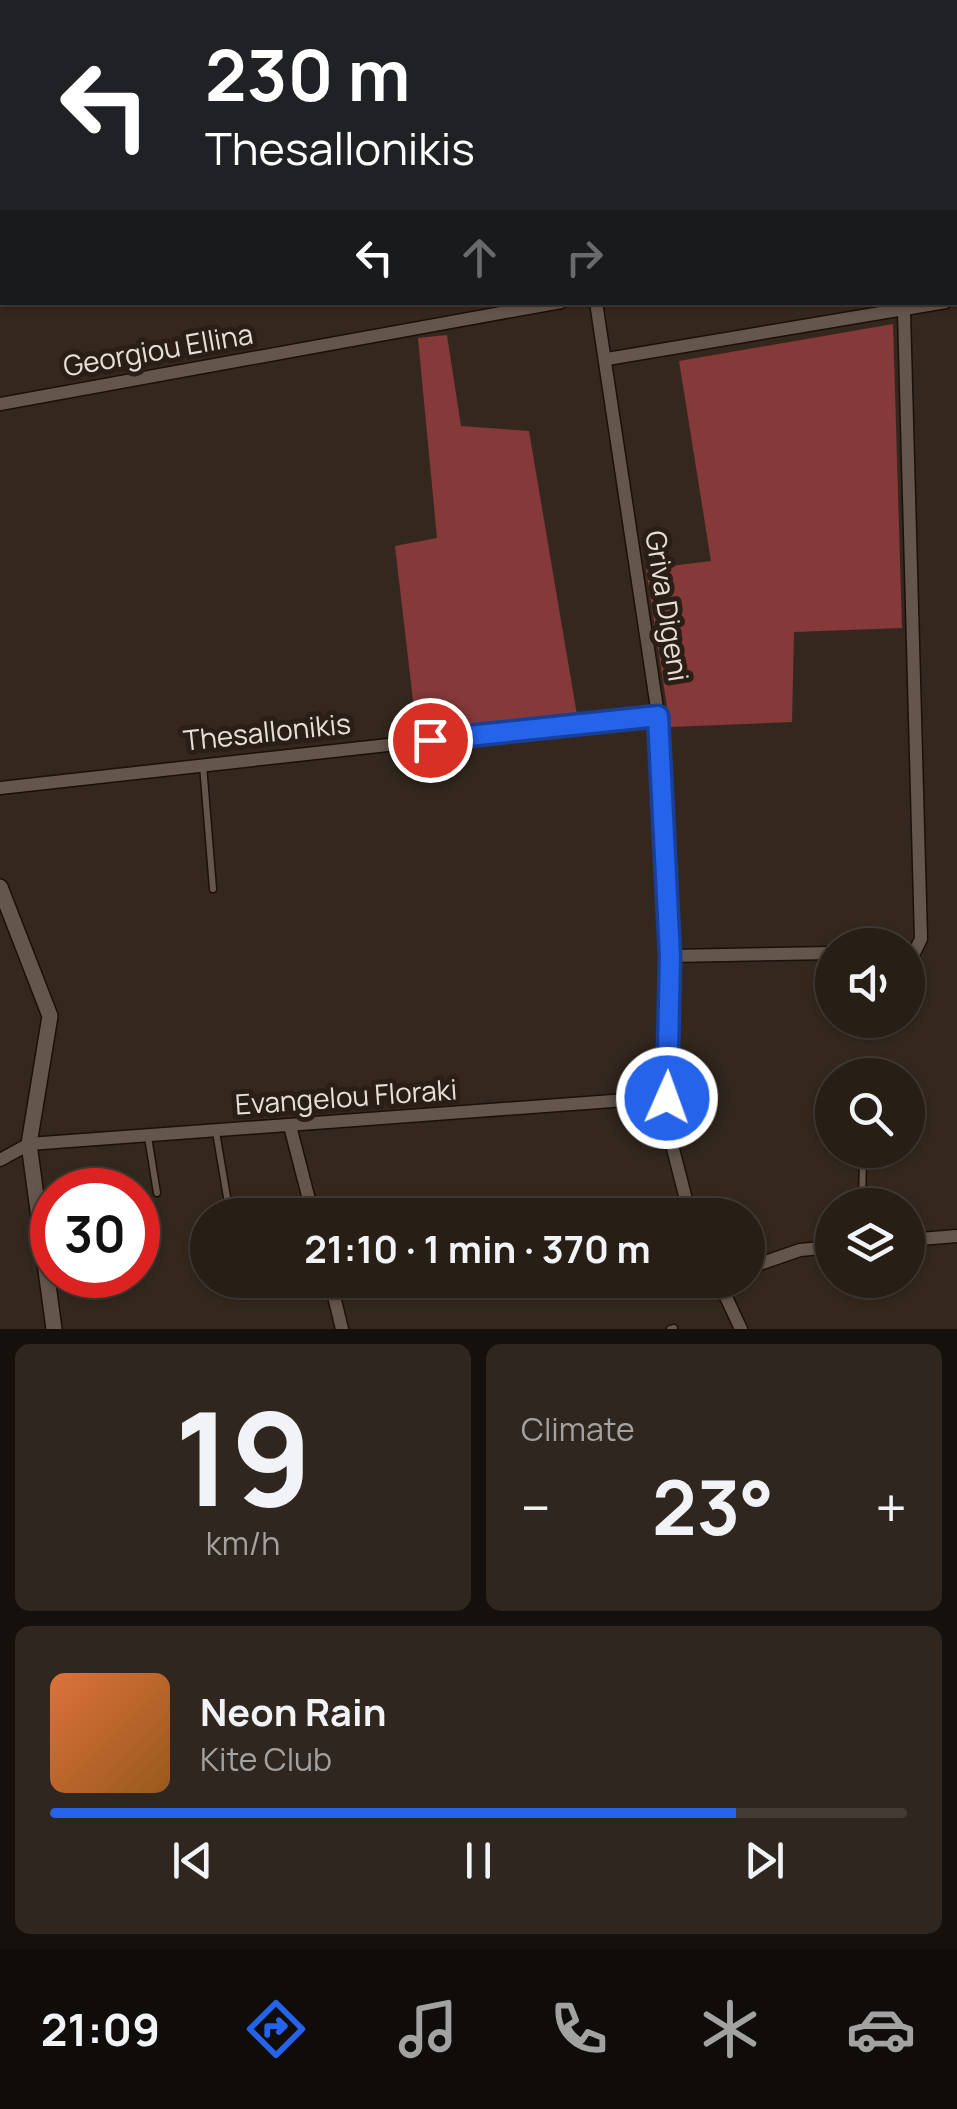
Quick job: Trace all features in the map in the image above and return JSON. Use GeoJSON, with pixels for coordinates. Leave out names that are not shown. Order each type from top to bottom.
{"type":"FeatureCollection","features":[{"type":"Feature","properties":{"kind":"street","name":"Georgiou Ellina"},"geometry":{"type":"LineString","coordinates":[[0,404],[544,305]]}},
{"type":"Feature","properties":{"kind":"street","name":"Griva Digeni"},"geometry":{"type":"LineString","coordinates":[[597,305],[658,716],[670,956],[667,1098],[663,1110],[686,1198]]}},
{"type":"Feature","properties":{"kind":"street"},"geometry":{"type":"LineString","coordinates":[[607,359],[933,305]]}},
{"type":"Feature","properties":{"kind":"street"},"geometry":{"type":"LineString","coordinates":[[904,312],[921,928]]}},
{"type":"Feature","properties":{"kind":"street","name":"Thesallonikis"},"geometry":{"type":"LineString","coordinates":[[0,788],[658,716]]}},
{"type":"Feature","properties":{"kind":"street"},"geometry":{"type":"LineString","coordinates":[[0,887],[50,1016],[29,1144],[54,1329]]}},
{"type":"Feature","properties":{"kind":"street"},"geometry":{"type":"LineString","coordinates":[[670,956],[815,952]]}},
{"type":"Feature","properties":{"kind":"street","name":"Evangelou Floraki"},"geometry":{"type":"LineString","coordinates":[[29,1144],[667,1098]]}},
{"type":"Feature","properties":{"kind":"street"},"geometry":{"type":"LineString","coordinates":[[290,1126],[309,1198]]}},
{"type":"Feature","properties":{"kind":"street"},"geometry":{"type":"LineString","coordinates":[[0,1160],[29,1144]]}},
{"type":"Feature","properties":{"kind":"street"},"geometry":{"type":"LineString","coordinates":[[925,1239],[957,1236]]}},
{"type":"Feature","properties":{"kind":"street"},"geometry":{"type":"LineString","coordinates":[[765,1261],[788,1252],[815,1249]]}},
{"type":"Feature","properties":{"kind":"street"},"geometry":{"type":"LineString","coordinates":[[334,1298],[342,1329]]}},
{"type":"Feature","properties":{"kind":"street"},"geometry":{"type":"LineString","coordinates":[[727,1298],[740,1329]]}},
{"type":"Feature","properties":{"kind":"lane"},"geometry":{"type":"LineString","coordinates":[[202,764],[212,889]]}},
{"type":"Feature","properties":{"kind":"lane"},"geometry":{"type":"LineString","coordinates":[[216,1131],[227,1198]]}},
{"type":"Feature","properties":{"kind":"lane"},"geometry":{"type":"LineString","coordinates":[[148,1136],[153,1168]]}},
{"type":"Feature","properties":{"kind":"shaded area"},"geometry":{"type":"Polygon","coordinates":[[[893,324],[902,628],[794,632],[792,722],[670,727],[646,569],[711,561],[679,361],[893,324]]]}},
{"type":"Feature","properties":{"kind":"shaded area"},"geometry":{"type":"Polygon","coordinates":[[[447,335],[461,426],[529,431],[577,715],[417,735],[395,546],[437,538],[418,338],[447,335]]]}},
{"type":"Feature","properties":{"kind":"route"},"geometry":{"type":"LineString","coordinates":[[430,740],[658,716],[666,815],[670,956],[667,1098]]}}]}
